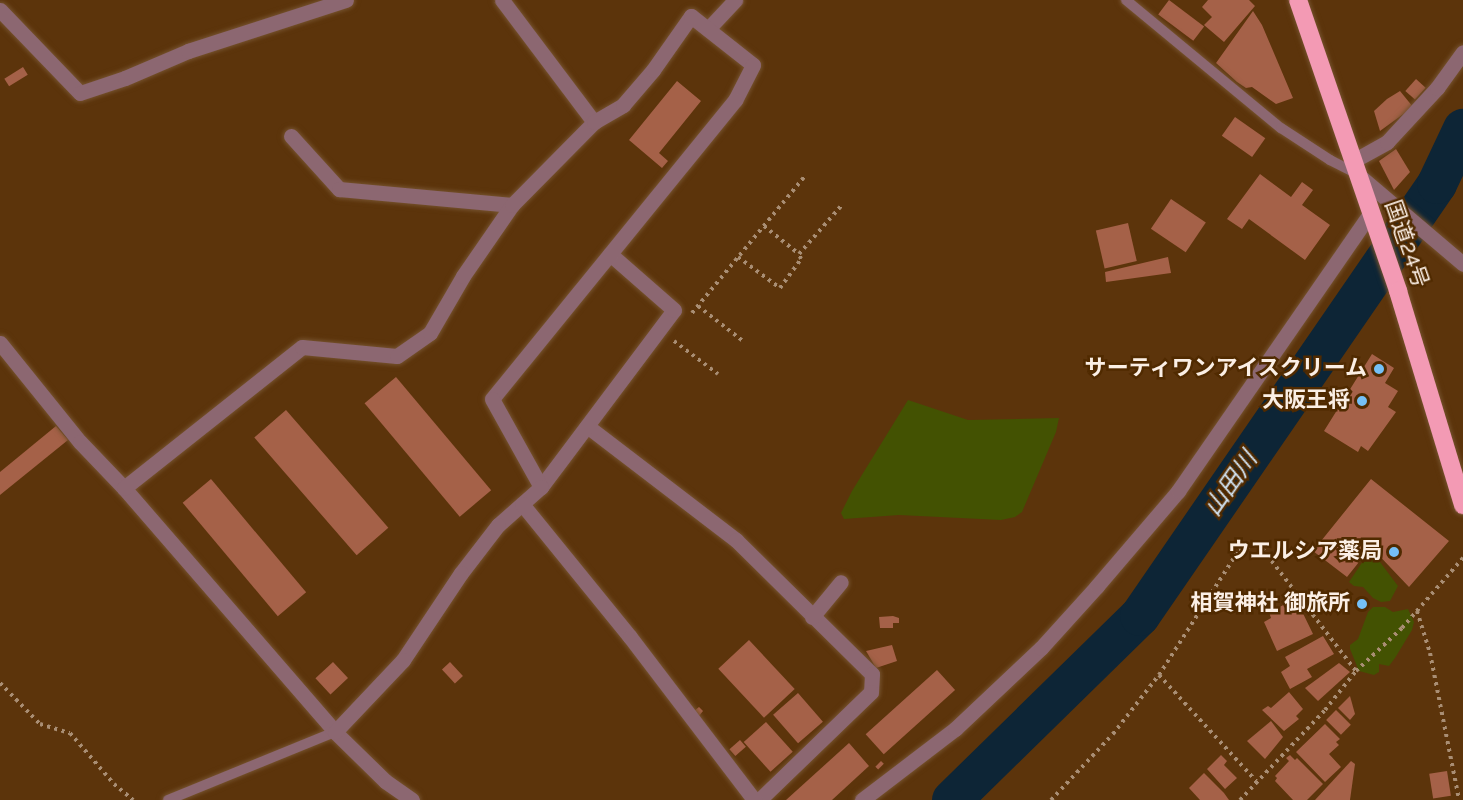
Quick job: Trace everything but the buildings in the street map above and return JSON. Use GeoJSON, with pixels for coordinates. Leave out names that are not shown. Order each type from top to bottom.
{"type":"FeatureCollection","features":[{"type":"Feature","properties":{"kind":"highway","name":"国道24号"},"geometry":{"type":"LineString","coordinates":[[1298,0],[1371,218],[1398,291],[1463,505]]}},
{"type":"Feature","properties":{"kind":"street"},"geometry":{"type":"LineString","coordinates":[[0,10],[80,93],[125,78],[188,51],[346,0]]}},
{"type":"Feature","properties":{"kind":"street"},"geometry":{"type":"LineString","coordinates":[[502,0],[594,122]]}},
{"type":"Feature","properties":{"kind":"street"},"geometry":{"type":"LineString","coordinates":[[708,29],[735,0]]}},
{"type":"Feature","properties":{"kind":"street"},"geometry":{"type":"LineString","coordinates":[[124,488],[302,347],[397,356],[430,333],[463,276],[512,205],[594,122],[623,105],[653,70],[691,16],[753,65],[735,100],[492,399],[541,487]]}},
{"type":"Feature","properties":{"kind":"street"},"geometry":{"type":"LineString","coordinates":[[1463,52],[1437,88],[1387,142],[1355,167],[1392,203],[1463,264]]}},
{"type":"Feature","properties":{"kind":"street"},"geometry":{"type":"LineString","coordinates":[[291,136],[339,189],[512,205]]}},
{"type":"Feature","properties":{"kind":"street"},"geometry":{"type":"LineString","coordinates":[[862,800],[955,729],[1041,648],[1097,586],[1178,491],[1371,218]]}},
{"type":"Feature","properties":{"kind":"street"},"geometry":{"type":"LineString","coordinates":[[335,732],[403,660],[461,573],[498,525],[541,487],[674,310],[610,254]]}},
{"type":"Feature","properties":{"kind":"street"},"geometry":{"type":"LineString","coordinates":[[0,343],[80,442],[124,488],[335,732],[385,782],[412,800]]}},
{"type":"Feature","properties":{"kind":"street"},"geometry":{"type":"LineString","coordinates":[[586,426],[736,540],[872,674],[871,692],[759,800]]}},
{"type":"Feature","properties":{"kind":"street"},"geometry":{"type":"LineString","coordinates":[[522,504],[630,637],[754,800]]}},
{"type":"Feature","properties":{"kind":"street"},"geometry":{"type":"LineString","coordinates":[[812,616],[841,582]]}},
{"type":"Feature","properties":{"kind":"lane"},"geometry":{"type":"LineString","coordinates":[[1126,0],[1281,129],[1330,160],[1355,167]]}},
{"type":"Feature","properties":{"kind":"lane"},"geometry":{"type":"LineString","coordinates":[[168,800],[335,732]]}},
{"type":"Feature","properties":{"kind":"path"},"geometry":{"type":"LineString","coordinates":[[690,315],[804,177]]}},
{"type":"Feature","properties":{"kind":"path"},"geometry":{"type":"LineString","coordinates":[[799,254],[842,206]]}},
{"type":"Feature","properties":{"kind":"path"},"geometry":{"type":"LineString","coordinates":[[738,257],[780,288],[801,259],[799,254],[764,226]]}},
{"type":"Feature","properties":{"kind":"path"},"geometry":{"type":"LineString","coordinates":[[698,306],[743,342]]}},
{"type":"Feature","properties":{"kind":"path"},"geometry":{"type":"LineString","coordinates":[[671,339],[718,374]]}},
{"type":"Feature","properties":{"kind":"path"},"geometry":{"type":"LineString","coordinates":[[1051,800],[1113,734],[1159,675],[1239,550],[1258,543],[1356,671]]}},
{"type":"Feature","properties":{"kind":"path"},"geometry":{"type":"LineString","coordinates":[[1240,800],[1325,710],[1356,671],[1417,610],[1463,558]]}},
{"type":"Feature","properties":{"kind":"path"},"geometry":{"type":"LineString","coordinates":[[1417,610],[1430,654],[1459,800]]}},
{"type":"Feature","properties":{"kind":"path"},"geometry":{"type":"LineString","coordinates":[[1159,675],[1256,781]]}},
{"type":"Feature","properties":{"kind":"path"},"geometry":{"type":"LineString","coordinates":[[0,683],[40,724],[70,733],[114,784],[133,800]]}},
{"type":"Feature","properties":{"kind":"green space"},"geometry":{"type":"Polygon","coordinates":[[[908,400],[968,420],[1059,418],[1056,432],[1022,512],[1015,517],[1001,520],[899,515],[844,519],[841,513],[852,491],[908,400]]]}},
{"type":"Feature","properties":{"kind":"green space"},"geometry":{"type":"Polygon","coordinates":[[[1369,552],[1374,554],[1398,586],[1390,601],[1381,602],[1373,598],[1363,587],[1354,586],[1349,582],[1369,552]]]}},
{"type":"Feature","properties":{"kind":"green space"},"geometry":{"type":"Polygon","coordinates":[[[1373,607],[1385,607],[1393,612],[1408,609],[1414,622],[1412,630],[1389,666],[1379,664],[1379,672],[1374,675],[1359,671],[1350,649],[1350,645],[1358,639],[1368,612],[1373,607]]]}},
{"type":"Feature","properties":{"kind":"waterway","name":"山田川"},"geometry":{"type":"LineString","coordinates":[[952,800],[1140,616],[1437,184],[1463,129]]}},
{"type":"Feature","properties":{"kind":"place","name":"サーティワンアイスクリーム"},"geometry":{"type":"Point","coordinates":[1379,369]}},
{"type":"Feature","properties":{"kind":"place","name":"大阪王将"},"geometry":{"type":"Point","coordinates":[1362,401]}},
{"type":"Feature","properties":{"kind":"place","name":"ウエルシア薬局"},"geometry":{"type":"Point","coordinates":[1394,552]}},
{"type":"Feature","properties":{"kind":"place","name":"相賀神社 御旅所"},"geometry":{"type":"Point","coordinates":[1362,604]}}]}
